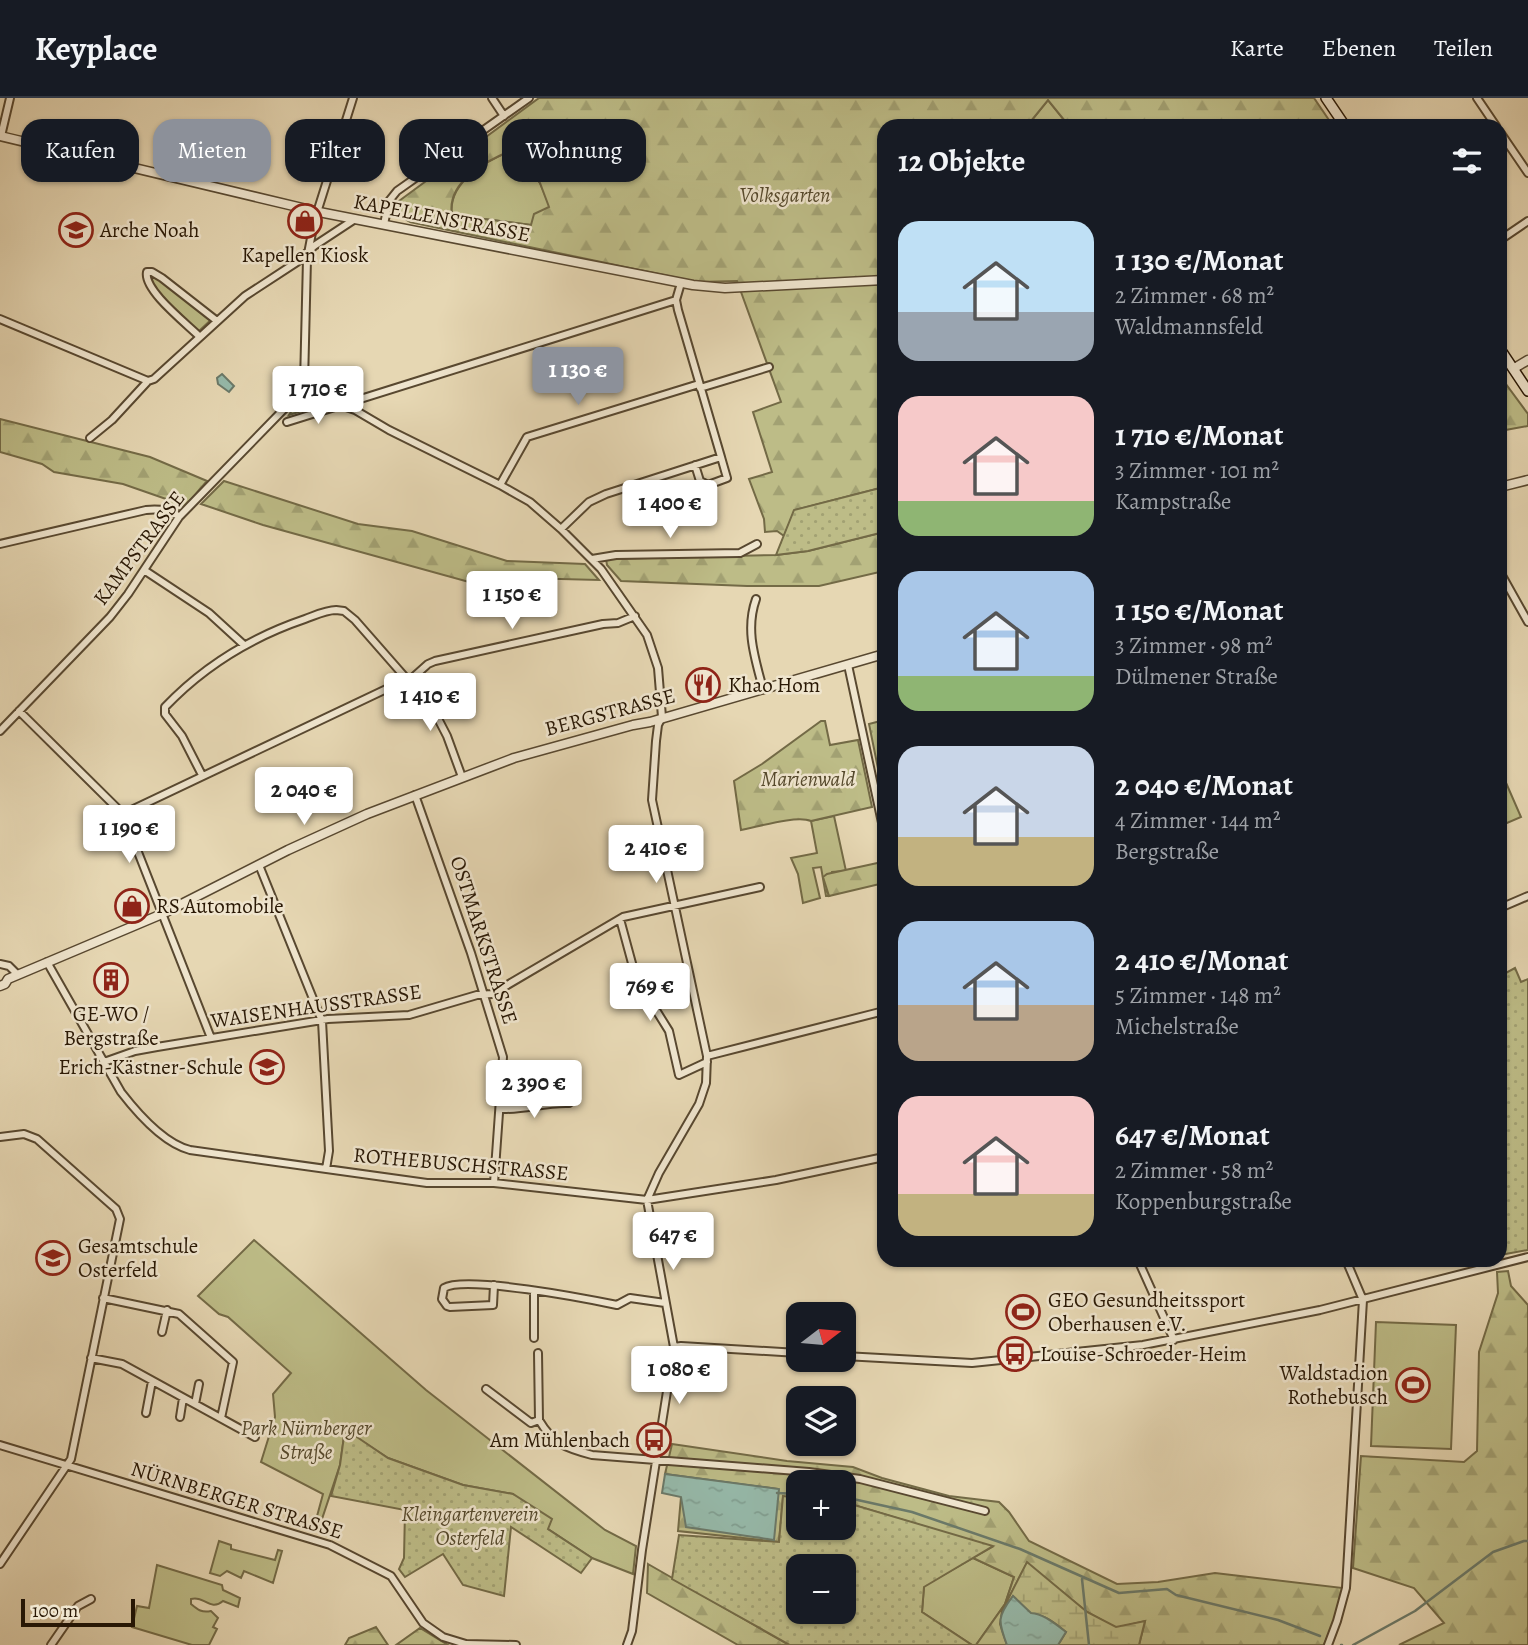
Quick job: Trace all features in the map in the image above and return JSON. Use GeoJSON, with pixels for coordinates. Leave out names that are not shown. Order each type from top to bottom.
{"type":"FeatureCollection","features":[{"type":"Feature","properties":{"kind":"main road"},"geometry":{"type":"LineString","coordinates":[[1331,100],[1341,119]]}},
{"type":"Feature","properties":{"kind":"main road"},"geometry":{"type":"LineString","coordinates":[[1507,360],[1528,390]]}},
{"type":"Feature","properties":{"kind":"street"},"geometry":{"type":"LineString","coordinates":[[1,136],[10,98]]}},
{"type":"Feature","properties":{"kind":"street"},"geometry":{"type":"LineString","coordinates":[[353,98],[314,222],[308,252],[304,383],[340,405],[355,410],[388,430],[530,502],[592,559],[635,616],[656,656],[662,717],[658,725],[651,791],[707,1059],[706,1083],[699,1104],[659,1172],[647,1199],[674,1348],[642,1550],[634,1622],[627,1645]]}},
{"type":"Feature","properties":{"kind":"street"},"geometry":{"type":"LineString","coordinates":[[492,98],[504,116]]}},
{"type":"Feature","properties":{"kind":"street"},"geometry":{"type":"LineString","coordinates":[[384,224],[389,201],[397,191],[529,98]]}},
{"type":"Feature","properties":{"kind":"street"},"geometry":{"type":"LineString","coordinates":[[1477,98],[1491,119]]}},
{"type":"Feature","properties":{"kind":"street","name":"KAPELLENSTRASSE"},"geometry":{"type":"LineString","coordinates":[[1,136],[318,212],[681,283],[724,288],[877,279]]}},
{"type":"Feature","properties":{"kind":"street"},"geometry":{"type":"LineString","coordinates":[[1507,142],[1528,173]]}},
{"type":"Feature","properties":{"kind":"street"},"geometry":{"type":"LineString","coordinates":[[90,438],[148,381],[245,296],[355,219]]}},
{"type":"Feature","properties":{"kind":"street"},"geometry":{"type":"LineString","coordinates":[[1507,235],[1528,221]]}},
{"type":"Feature","properties":{"kind":"street"},"geometry":{"type":"LineString","coordinates":[[201,337],[155,292],[146,273],[152,272],[162,278],[217,321]]}},
{"type":"Feature","properties":{"kind":"street"},"geometry":{"type":"LineString","coordinates":[[681,283],[676,300],[727,478],[708,485],[700,481],[695,465]]}},
{"type":"Feature","properties":{"kind":"street"},"geometry":{"type":"LineString","coordinates":[[287,422],[676,300]]}},
{"type":"Feature","properties":{"kind":"street"},"geometry":{"type":"LineString","coordinates":[[0,318],[148,381]]}},
{"type":"Feature","properties":{"kind":"street"},"geometry":{"type":"LineString","coordinates":[[1513,369],[1528,360]]}},
{"type":"Feature","properties":{"kind":"street"},"geometry":{"type":"LineString","coordinates":[[500,485],[527,437],[769,367]]}},
{"type":"Feature","properties":{"kind":"street","name":"KAMPSTRASSE"},"geometry":{"type":"LineString","coordinates":[[0,731],[110,617],[179,517],[287,406],[304,383]]}},
{"type":"Feature","properties":{"kind":"street"},"geometry":{"type":"LineString","coordinates":[[561,529],[589,502],[606,494],[722,457]]}},
{"type":"Feature","properties":{"kind":"street"},"geometry":{"type":"LineString","coordinates":[[1507,485],[1528,480]]}},
{"type":"Feature","properties":{"kind":"street"},"geometry":{"type":"LineString","coordinates":[[0,544],[146,510],[161,509],[179,517]]}},
{"type":"Feature","properties":{"kind":"street"},"geometry":{"type":"LineString","coordinates":[[592,559],[607,555],[740,553],[757,544]]}},
{"type":"Feature","properties":{"kind":"street"},"geometry":{"type":"LineString","coordinates":[[144,570],[209,613],[244,645]]}},
{"type":"Feature","properties":{"kind":"street"},"geometry":{"type":"LineString","coordinates":[[1507,584],[1528,622]]}},
{"type":"Feature","properties":{"kind":"street"},"geometry":{"type":"LineString","coordinates":[[756,599],[752,612],[751,639],[763,689]]}},
{"type":"Feature","properties":{"kind":"street"},"geometry":{"type":"LineString","coordinates":[[202,775],[182,736],[166,714],[165,707],[197,678],[244,645],[285,625],[326,611],[340,610],[355,620],[440,720],[462,777]]}},
{"type":"Feature","properties":{"kind":"street"},"geometry":{"type":"LineString","coordinates":[[123,814],[399,683],[409,681],[435,661],[618,623],[635,616]]}},
{"type":"Feature","properties":{"kind":"street","name":"BERGSTRASSE"},"geometry":{"type":"LineString","coordinates":[[0,986],[5,984],[4,978],[162,914],[354,819],[462,777],[527,753],[650,722],[877,656]]}},
{"type":"Feature","properties":{"kind":"street"},"geometry":{"type":"LineString","coordinates":[[848,665],[877,800]]}},
{"type":"Feature","properties":{"kind":"street"},"geometry":{"type":"LineString","coordinates":[[19,711],[123,814],[211,1038]]}},
{"type":"Feature","properties":{"kind":"street","name":"OSTMARKSTRASSE"},"geometry":{"type":"LineString","coordinates":[[415,795],[451,892],[503,1057],[494,1183]]}},
{"type":"Feature","properties":{"kind":"street"},"geometry":{"type":"LineString","coordinates":[[259,865],[322,1021],[329,1143],[326,1169]]}},
{"type":"Feature","properties":{"kind":"street","name":"WAISENHAUSSTRASSE"},"geometry":{"type":"LineString","coordinates":[[104,1062],[146,1049],[211,1038],[322,1021],[409,1015],[484,993],[492,994],[620,919],[760,887]]}},
{"type":"Feature","properties":{"kind":"street"},"geometry":{"type":"LineString","coordinates":[[1507,905],[1528,896]]}},
{"type":"Feature","properties":{"kind":"street"},"geometry":{"type":"LineString","coordinates":[[620,919],[636,978],[669,1031],[679,1075],[707,1059],[877,1013]]}},
{"type":"Feature","properties":{"kind":"street","name":"ROTHEBUSCHSTRASSE"},"geometry":{"type":"LineString","coordinates":[[47,962],[112,1078],[131,1105],[166,1137],[180,1147],[190,1150],[427,1183],[494,1183],[647,1199],[776,1180],[877,1158]]}},
{"type":"Feature","properties":{"kind":"street"},"geometry":{"type":"LineString","coordinates":[[0,964],[9,966],[17,974]]}},
{"type":"Feature","properties":{"kind":"street"},"geometry":{"type":"LineString","coordinates":[[500,1109],[522,1110],[547,1102],[569,1102]]}},
{"type":"Feature","properties":{"kind":"street"},"geometry":{"type":"LineString","coordinates":[[0,1137],[24,1134],[37,1139],[116,1209],[120,1219],[68,1465],[0,1564]]}},
{"type":"Feature","properties":{"kind":"street"},"geometry":{"type":"LineString","coordinates":[[1507,1262],[1528,1257]]}},
{"type":"Feature","properties":{"kind":"street"},"geometry":{"type":"LineString","coordinates":[[1141,1267],[1174,1340]]}},
{"type":"Feature","properties":{"kind":"street"},"geometry":{"type":"LineString","coordinates":[[1328,1645],[1341,1609],[1347,1578],[1363,1300],[1349,1267]]}},
{"type":"Feature","properties":{"kind":"street"},"geometry":{"type":"LineString","coordinates":[[856,1357],[972,1363],[1174,1340],[1363,1300],[1490,1267]]}},
{"type":"Feature","properties":{"kind":"street"},"geometry":{"type":"LineString","coordinates":[[494,1286],[493,1305],[450,1307],[442,1299],[442,1291],[448,1285],[494,1286],[617,1305],[630,1298],[665,1303]]}},
{"type":"Feature","properties":{"kind":"street"},"geometry":{"type":"LineString","coordinates":[[534,1292],[534,1338]]}},
{"type":"Feature","properties":{"kind":"street"},"geometry":{"type":"LineString","coordinates":[[103,1298],[179,1314],[233,1362],[221,1418]]}},
{"type":"Feature","properties":{"kind":"street"},"geometry":{"type":"LineString","coordinates":[[162,1332],[167,1310]]}},
{"type":"Feature","properties":{"kind":"street"},"geometry":{"type":"LineString","coordinates":[[674,1348],[681,1346],[786,1352]]}},
{"type":"Feature","properties":{"kind":"street"},"geometry":{"type":"LineString","coordinates":[[538,1353],[539,1420],[549,1436],[577,1451],[604,1457],[809,1472],[860,1479],[985,1511]]}},
{"type":"Feature","properties":{"kind":"street"},"geometry":{"type":"LineString","coordinates":[[91,1358],[122,1364],[255,1437]]}},
{"type":"Feature","properties":{"kind":"street"},"geometry":{"type":"LineString","coordinates":[[146,1413],[152,1381]]}},
{"type":"Feature","properties":{"kind":"street"},"geometry":{"type":"LineString","coordinates":[[195,1404],[199,1384]]}},
{"type":"Feature","properties":{"kind":"street"},"geometry":{"type":"LineString","coordinates":[[485,1389],[531,1423],[539,1420]]}},
{"type":"Feature","properties":{"kind":"street"},"geometry":{"type":"LineString","coordinates":[[180,1417],[183,1398]]}},
{"type":"Feature","properties":{"kind":"street","name":"NÜRNBERGER STRASSE"},"geometry":{"type":"LineString","coordinates":[[0,1446],[330,1545],[391,1576],[423,1623],[443,1637],[466,1644],[516,1645]]}},
{"type":"Feature","properties":{"kind":"street"},"geometry":{"type":"LineString","coordinates":[[51,1645],[78,1606],[91,1599]]}},
{"type":"Feature","properties":{"kind":"green space","name":"Volksgarten"},"geometry":{"type":"Polygon","coordinates":[[[539,98],[1314,98],[1328,119],[1063,119],[1048,100],[1033,119],[877,119],[877,489],[795,510],[784,536],[777,531],[765,532],[764,519],[749,479],[772,472],[753,412],[781,402],[737,281],[697,282],[410,222],[401,214],[399,201],[425,182],[463,182],[455,192],[452,215],[531,225],[534,214],[549,207],[539,182],[646,182],[646,119],[510,119],[539,98]]]}},
{"type":"Feature","properties":{"kind":"green space"},"geometry":{"type":"Polygon","coordinates":[[[1048,100],[1063,119],[1033,119],[1048,100]]]}},
{"type":"Feature","properties":{"kind":"green space","name":"Volksgarten"},"geometry":{"type":"Polygon","coordinates":[[[502,125],[502,155],[488,162],[488,136],[502,125]]]}},
{"type":"Feature","properties":{"kind":"green space"},"geometry":{"type":"Polygon","coordinates":[[[502,155],[502,182],[540,183],[550,207],[531,225],[452,215],[452,203],[462,183],[488,182],[488,162],[502,155]]]}},
{"type":"Feature","properties":{"kind":"green space"},"geometry":{"type":"Polygon","coordinates":[[[153,275],[215,316],[197,333],[153,287],[150,280],[153,275]]]}},
{"type":"Feature","properties":{"kind":"green space"},"geometry":{"type":"Polygon","coordinates":[[[1507,386],[1528,414],[1528,426],[1507,430],[1507,386]]]}},
{"type":"Feature","properties":{"kind":"green space"},"geometry":{"type":"Polygon","coordinates":[[[303,393],[328,403],[289,415],[303,393]]]}},
{"type":"Feature","properties":{"kind":"green space"},"geometry":{"type":"Polygon","coordinates":[[[0,419],[150,457],[207,481],[182,510],[169,506],[169,500],[123,484],[54,472],[42,464],[0,452],[0,419]]]}},
{"type":"Feature","properties":{"kind":"green space"},"geometry":{"type":"Polygon","coordinates":[[[224,481],[358,524],[412,531],[507,561],[585,564],[599,580],[520,578],[469,582],[263,525],[201,504],[224,481]]]}},
{"type":"Feature","properties":{"kind":"green space"},"geometry":{"type":"Polygon","coordinates":[[[877,489],[877,534],[808,551],[776,555],[794,510],[877,489]]]}},
{"type":"Feature","properties":{"kind":"green space"},"geometry":{"type":"Polygon","coordinates":[[[877,534],[877,573],[819,586],[621,581],[607,565],[606,559],[776,555],[808,551],[877,534]]]}},
{"type":"Feature","properties":{"kind":"green space","name":"Marienwald"},"geometry":{"type":"Polygon","coordinates":[[[821,721],[825,721],[830,745],[858,740],[872,807],[811,821],[787,820],[741,830],[734,781],[821,721]]]}},
{"type":"Feature","properties":{"kind":"green space"},"geometry":{"type":"Polygon","coordinates":[[[877,722],[877,763],[869,724],[877,722]]]}},
{"type":"Feature","properties":{"kind":"green space"},"geometry":{"type":"Polygon","coordinates":[[[1507,785],[1521,817],[1507,823],[1507,785]]]}},
{"type":"Feature","properties":{"kind":"green space"},"geometry":{"type":"Polygon","coordinates":[[[834,816],[846,871],[832,872],[827,891],[829,896],[826,896],[821,867],[813,868],[820,898],[803,903],[798,874],[791,858],[817,853],[811,821],[834,816]]]}},
{"type":"Feature","properties":{"kind":"green space"},"geometry":{"type":"Polygon","coordinates":[[[877,863],[877,885],[829,896],[823,877],[877,863]]]}},
{"type":"Feature","properties":{"kind":"green space"},"geometry":{"type":"Polygon","coordinates":[[[1515,968],[1521,982],[1528,979],[1528,1250],[1507,1254],[1507,972],[1515,968]]]}},
{"type":"Feature","properties":{"kind":"green space","name":"Park Nürnberger Straße"},"geometry":{"type":"Polygon","coordinates":[[[254,1240],[426,1390],[605,1530],[636,1546],[633,1574],[592,1558],[548,1529],[513,1494],[463,1485],[388,1458],[345,1430],[340,1465],[318,1531],[313,1531],[323,1494],[261,1462],[275,1417],[273,1394],[291,1373],[228,1317],[219,1314],[198,1296],[254,1240]]]}},
{"type":"Feature","properties":{"kind":"green space"},"geometry":{"type":"Polygon","coordinates":[[[1508,1271],[1511,1286],[1528,1305],[1528,1645],[1399,1645],[1444,1623],[1414,1588],[1353,1568],[1361,1456],[1464,1462],[1477,1451],[1479,1352],[1498,1293],[1497,1272],[1508,1271]]]}},
{"type":"Feature","properties":{"kind":"green space","name":"Waldstadion Rothebusch"},"geometry":{"type":"Polygon","coordinates":[[[1376,1322],[1456,1325],[1451,1449],[1371,1446],[1376,1322]]]}},
{"type":"Feature","properties":{"kind":"green space","name":"Kleingartenverein Osterfeld"},"geometry":{"type":"Polygon","coordinates":[[[345,1429],[388,1458],[463,1485],[513,1494],[552,1519],[548,1529],[592,1558],[581,1573],[511,1527],[504,1596],[463,1585],[443,1554],[405,1577],[399,1569],[404,1558],[405,1510],[331,1496],[340,1465],[345,1429]]]}},
{"type":"Feature","properties":{"kind":"green space"},"geometry":{"type":"Polygon","coordinates":[[[672,1444],[787,1461],[853,1467],[882,1478],[949,1496],[999,1502],[1029,1541],[1117,1584],[1158,1582],[1215,1573],[1343,1588],[1335,1619],[1324,1645],[1139,1645],[1145,1621],[1116,1628],[1087,1612],[1027,1563],[1002,1611],[1000,1624],[1007,1645],[976,1645],[1005,1604],[1014,1577],[973,1558],[992,1547],[856,1506],[856,1470],[786,1470],[786,1497],[783,1497],[779,1542],[678,1531],[681,1497],[778,1489],[665,1474],[672,1444]]]}},
{"type":"Feature","properties":{"kind":"green space"},"geometry":{"type":"Polygon","coordinates":[[[783,1496],[786,1496],[786,1540],[856,1540],[856,1506],[993,1546],[924,1587],[922,1612],[972,1645],[790,1645],[672,1579],[679,1535],[779,1542],[783,1496]]]}},
{"type":"Feature","properties":{"kind":"green space"},"geometry":{"type":"Polygon","coordinates":[[[219,1541],[231,1545],[231,1549],[275,1560],[278,1550],[282,1551],[273,1583],[244,1571],[241,1578],[227,1571],[220,1576],[210,1573],[219,1541]]]}},
{"type":"Feature","properties":{"kind":"green space"},"geometry":{"type":"Polygon","coordinates":[[[973,1558],[1014,1577],[1005,1604],[976,1645],[922,1612],[924,1586],[973,1558]]]}},
{"type":"Feature","properties":{"kind":"green space"},"geometry":{"type":"Polygon","coordinates":[[[1027,1562],[1087,1612],[1116,1627],[1145,1621],[1139,1645],[1058,1645],[1066,1632],[1045,1617],[1031,1614],[1013,1596],[1002,1611],[1027,1562]]]}},
{"type":"Feature","properties":{"kind":"green space"},"geometry":{"type":"Polygon","coordinates":[[[648,1564],[789,1645],[738,1645],[647,1593],[648,1564]]]}},
{"type":"Feature","properties":{"kind":"green space"},"geometry":{"type":"Polygon","coordinates":[[[157,1565],[222,1585],[223,1590],[240,1598],[238,1607],[223,1601],[214,1605],[200,1599],[191,1599],[191,1604],[196,1608],[211,1611],[218,1618],[213,1627],[217,1629],[209,1645],[192,1645],[132,1627],[137,1606],[149,1608],[157,1565]]]}},
{"type":"Feature","properties":{"kind":"green space"},"geometry":{"type":"Polygon","coordinates":[[[376,1627],[388,1645],[345,1645],[349,1638],[376,1627]]]}},
{"type":"Feature","properties":{"kind":"green space"},"geometry":{"type":"Polygon","coordinates":[[[420,1628],[448,1645],[396,1645],[420,1628]]]}},
{"type":"Feature","properties":{"kind":"water"},"geometry":{"type":"Polygon","coordinates":[[[222,374],[234,386],[229,392],[218,384],[217,378],[222,374]]]}},
{"type":"Feature","properties":{"kind":"water"},"geometry":{"type":"Polygon","coordinates":[[[665,1474],[779,1489],[774,1540],[686,1527],[681,1497],[662,1493],[665,1474]]]}},
{"type":"Feature","properties":{"kind":"water"},"geometry":{"type":"Polygon","coordinates":[[[1013,1596],[1031,1613],[1045,1617],[1066,1632],[1058,1645],[1007,1645],[1001,1619],[1013,1596]]]}},
{"type":"Feature","properties":{"kind":"waterway"},"geometry":{"type":"LineString","coordinates":[[777,1493],[786,1493]]}},
{"type":"Feature","properties":{"kind":"waterway"},"geometry":{"type":"LineString","coordinates":[[856,1500],[912,1512],[1020,1549],[1119,1593],[1167,1589],[1176,1595],[1278,1620],[1320,1636]]}},
{"type":"Feature","properties":{"kind":"waterway"},"geometry":{"type":"LineString","coordinates":[[1353,1645],[1415,1611],[1493,1552],[1528,1541]]}},
{"type":"Feature","properties":{"kind":"waterway"},"geometry":{"type":"LineString","coordinates":[[1082,1579],[1089,1645]]}},
{"type":"Feature","properties":{"kind":"place","name":"Kapellen Kiosk"},"geometry":{"type":"Point","coordinates":[305,221]}},
{"type":"Feature","properties":{"kind":"place","name":"Arche Noah"},"geometry":{"type":"Point","coordinates":[76,230]}},
{"type":"Feature","properties":{"kind":"place","name":"Khao Hom"},"geometry":{"type":"Point","coordinates":[703,685]}},
{"type":"Feature","properties":{"kind":"place","name":"RS Automobile"},"geometry":{"type":"Point","coordinates":[132,906]}},
{"type":"Feature","properties":{"kind":"place","name":"GE-WO / Bergstraße"},"geometry":{"type":"Point","coordinates":[111,980]}},
{"type":"Feature","properties":{"kind":"place","name":"Erich-Kästner-Schule"},"geometry":{"type":"Point","coordinates":[267,1067]}},
{"type":"Feature","properties":{"kind":"place","name":"Gesamtschule Osterfeld"},"geometry":{"type":"Point","coordinates":[53,1258]}},
{"type":"Feature","properties":{"kind":"place","name":"GEO Gesundheitssport Oberhausen e.V."},"geometry":{"type":"Point","coordinates":[1023,1312]}},
{"type":"Feature","properties":{"kind":"place","name":"Louise-Schroeder-Heim"},"geometry":{"type":"Point","coordinates":[1015,1354]}},
{"type":"Feature","properties":{"kind":"place","name":"Waldstadion Rothebusch"},"geometry":{"type":"Point","coordinates":[1413,1385]}},
{"type":"Feature","properties":{"kind":"place","name":"Am Mühlenbach"},"geometry":{"type":"Point","coordinates":[654,1440]}}]}
